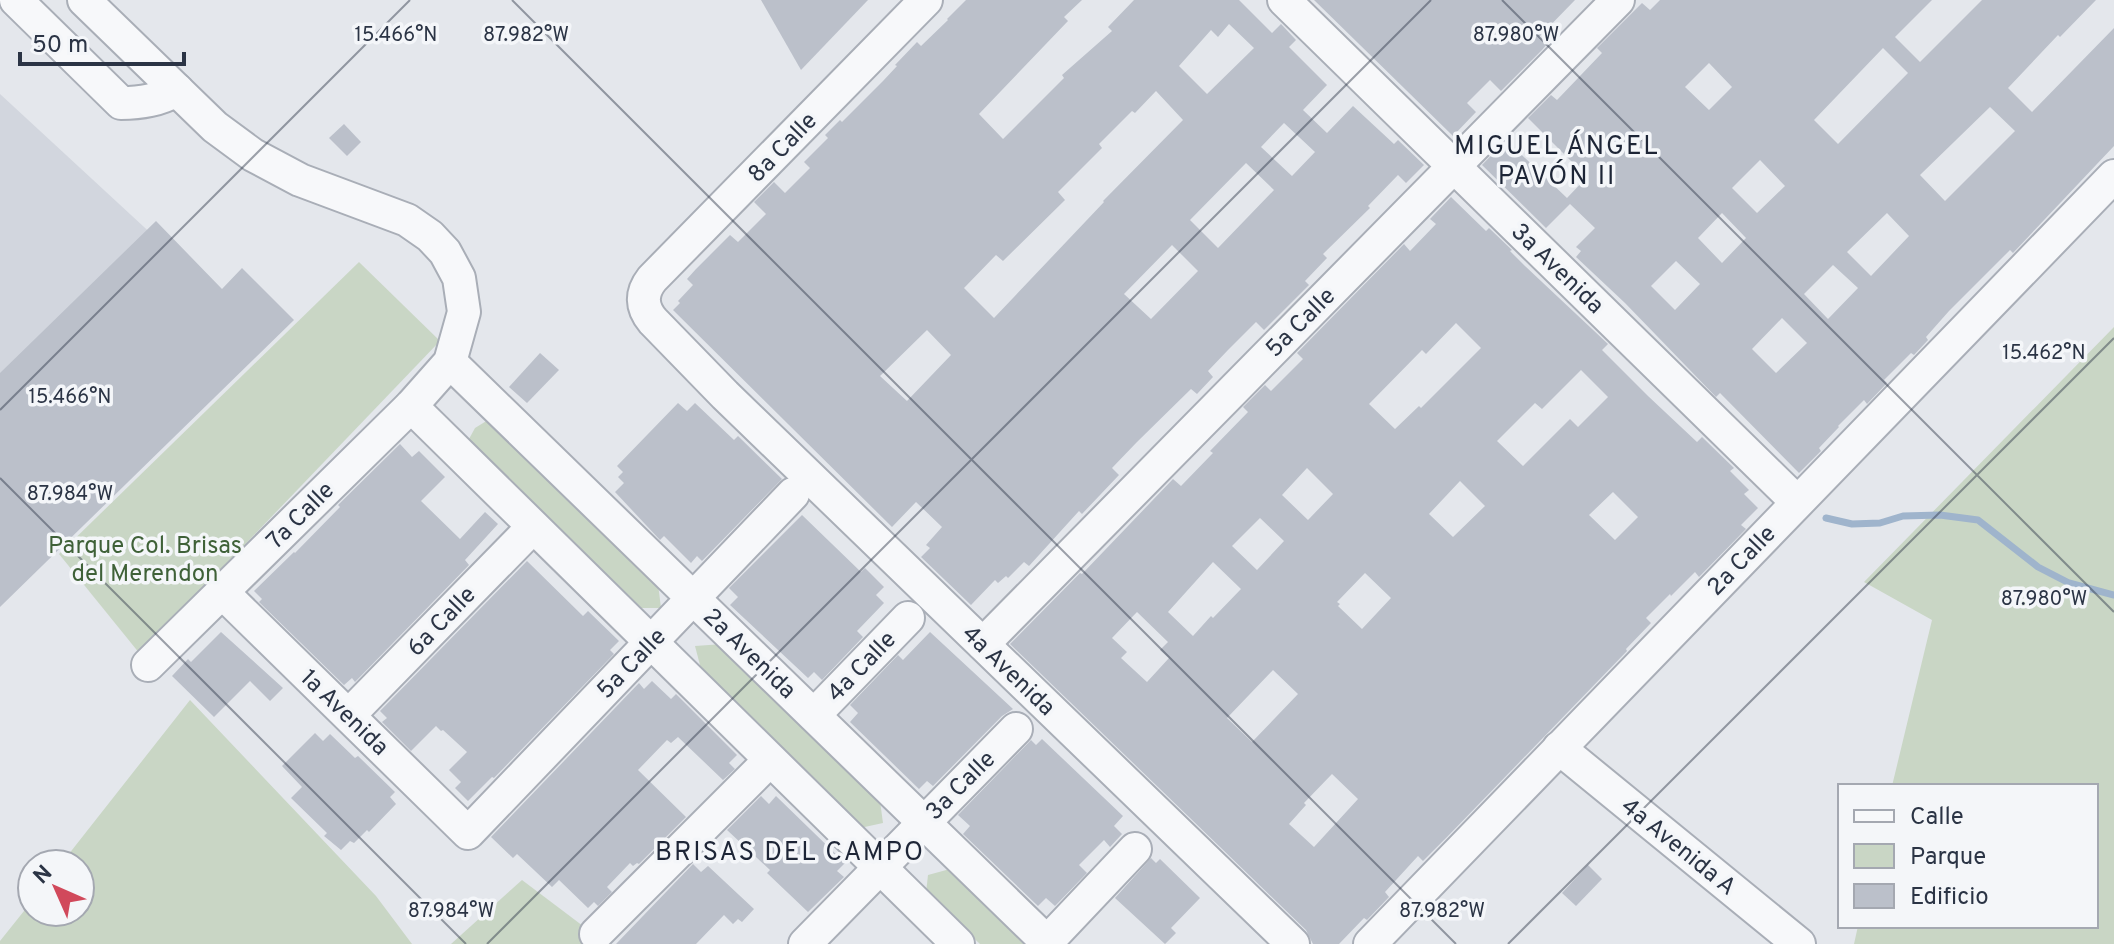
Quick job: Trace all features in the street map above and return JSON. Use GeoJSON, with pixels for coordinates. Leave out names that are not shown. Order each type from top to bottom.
{"type":"FeatureCollection","features":[{"type":"Feature","properties":{"kind":"street"},"geometry":{"type":"LineString","coordinates":[[16,0],[121,103],[144,103],[177,90]]}},
{"type":"Feature","properties":{"kind":"street"},"geometry":{"type":"LineString","coordinates":[[84,0],[215,127],[253,155],[300,180],[407,220],[430,236],[445,252],[459,278],[464,312],[450,362]]}},
{"type":"Feature","properties":{"kind":"street","name":"8a Calle"},"geometry":{"type":"LineString","coordinates":[[643,297],[652,279],[926,0]]}},
{"type":"Feature","properties":{"kind":"street","name":"3a Avenida"},"geometry":{"type":"LineString","coordinates":[[1284,0],[1797,502]]}},
{"type":"Feature","properties":{"kind":"street","name":"5a Calle"},"geometry":{"type":"LineString","coordinates":[[983,644],[1618,0]]}},
{"type":"Feature","properties":{"kind":"street","name":"2a Calle"},"geometry":{"type":"LineString","coordinates":[[1370,944],[2114,176]]}},
{"type":"Feature","properties":{"kind":"street","name":"4a Avenida"},"geometry":{"type":"LineString","coordinates":[[643,297],[648,316],[725,395],[1293,944]]}},
{"type":"Feature","properties":{"kind":"street","name":"7a Calle"},"geometry":{"type":"LineString","coordinates":[[148,665],[411,406],[450,362]]}},
{"type":"Feature","properties":{"kind":"street","name":"2a Avenida"},"geometry":{"type":"LineString","coordinates":[[450,362],[1048,943]]}},
{"type":"Feature","properties":{"kind":"street"},"geometry":{"type":"LineString","coordinates":[[411,406],[958,944]]}},
{"type":"Feature","properties":{"kind":"street","name":"5a Calle"},"geometry":{"type":"LineString","coordinates":[[468,833],[793,494]]}},
{"type":"Feature","properties":{"kind":"street","name":"6a Calle"},"geometry":{"type":"LineString","coordinates":[[349,715],[533,527]]}},
{"type":"Feature","properties":{"kind":"street","name":"1a Avenida"},"geometry":{"type":"LineString","coordinates":[[222,592],[468,833]]}},
{"type":"Feature","properties":{"kind":"street","name":"4a Calle"},"geometry":{"type":"LineString","coordinates":[[814,715],[908,618]]}},
{"type":"Feature","properties":{"kind":"street","name":"3a Calle"},"geometry":{"type":"LineString","coordinates":[[805,944],[1016,729]]}},
{"type":"Feature","properties":{"kind":"street","name":"4a Avenida A"},"geometry":{"type":"LineString","coordinates":[[1559,748],[1799,944]]}},
{"type":"Feature","properties":{"kind":"street"},"geometry":{"type":"LineString","coordinates":[[596,934],[770,760]]}},
{"type":"Feature","properties":{"kind":"street"},"geometry":{"type":"LineString","coordinates":[[1048,943],[1135,849]]}},
{"type":"Feature","properties":{"kind":"shaded area"},"geometry":{"type":"Polygon","coordinates":[[[0,94],[236,312],[0,549],[0,94]]]}},
{"type":"Feature","properties":{"kind":"green space","name":"Parque Col. Brisas del Merendon"},"geometry":{"type":"Polygon","coordinates":[[[359,262],[440,341],[140,654],[59,554],[359,262]]]}},
{"type":"Feature","properties":{"kind":"green space"},"geometry":{"type":"Polygon","coordinates":[[[2114,327],[2114,944],[1854,944],[1858,928],[2098,928],[2098,784],[1892,784],[1932,620],[1864,582],[2114,327]]]}},
{"type":"Feature","properties":{"kind":"green space"},"geometry":{"type":"Polygon","coordinates":[[[488,420],[658,584],[661,608],[639,608],[469,439],[475,428],[488,420]]]}},
{"type":"Feature","properties":{"kind":"green space"},"geometry":{"type":"Polygon","coordinates":[[[723,644],[880,801],[883,823],[860,828],[701,669],[695,646],[723,644]]]}},
{"type":"Feature","properties":{"kind":"green space"},"geometry":{"type":"Polygon","coordinates":[[[190,700],[376,896],[412,944],[0,944],[16,921],[16,928],[96,928],[96,848],[74,848],[190,700]]]}},
{"type":"Feature","properties":{"kind":"green space"},"geometry":{"type":"Polygon","coordinates":[[[950,869],[1025,944],[980,944],[926,893],[928,875],[950,869]]]}},
{"type":"Feature","properties":{"kind":"green space"},"geometry":{"type":"Polygon","coordinates":[[[522,880],[583,926],[593,944],[451,944],[522,880]]]}},
{"type":"Feature","properties":{"kind":"building"},"geometry":{"type":"Polygon","coordinates":[[[761,0],[868,0],[801,70],[761,0]]]}},
{"type":"Feature","properties":{"kind":"building"},"geometry":{"type":"Polygon","coordinates":[[[966,0],[1082,0],[1064,17],[1068,21],[979,114],[1003,139],[1064,78],[1062,75],[1112,31],[1108,27],[1134,0],[1239,0],[1272,33],[1281,24],[1296,40],[1289,47],[1327,85],[1303,110],[1327,133],[1353,106],[1394,144],[1398,140],[1424,165],[1406,183],[1398,175],[1368,206],[1370,208],[1323,254],[1327,258],[1305,281],[1309,285],[1264,330],[1256,322],[1228,350],[1208,371],[1213,377],[1197,394],[1191,389],[1137,442],[1112,468],[1119,475],[1082,514],[1079,511],[1029,566],[1024,562],[1008,578],[1006,576],[998,583],[995,580],[971,605],[921,557],[930,548],[926,545],[942,527],[916,502],[892,527],[673,310],[693,285],[687,279],[696,269],[730,235],[738,242],[766,214],[754,202],[774,182],[785,193],[810,168],[804,162],[828,138],[825,135],[883,81],[917,42],[921,46],[966,0]],[[1229,24],[1218,37],[1211,30],[1179,66],[1207,94],[1254,48],[1229,24]],[[1156,91],[1135,113],[1132,111],[1099,144],[1102,148],[1058,192],[1065,200],[1003,261],[996,255],[964,288],[994,318],[1183,120],[1156,91]],[[1284,123],[1261,147],[1292,176],[1315,152],[1284,123]],[[1246,163],[1190,220],[1218,248],[1274,190],[1246,163]],[[1172,245],[1124,294],[1151,319],[1198,271],[1172,245]],[[927,330],[880,376],[907,401],[951,355],[927,330]]]}},
{"type":"Feature","properties":{"kind":"building"},"geometry":{"type":"Polygon","coordinates":[[[1314,0],[1575,0],[1539,37],[1547,44],[1501,91],[1490,80],[1467,103],[1476,112],[1453,136],[1314,0]]]}},
{"type":"Feature","properties":{"kind":"building"},"geometry":{"type":"Polygon","coordinates":[[[1660,0],[1932,0],[1895,37],[1920,62],[1982,0],[2096,0],[2008,88],[2032,112],[2114,28],[2114,146],[2013,253],[2010,250],[1949,311],[1926,337],[1928,340],[1884,380],[1887,383],[1867,404],[1864,400],[1838,426],[1819,448],[1821,451],[1799,473],[1720,393],[1716,397],[1576,257],[1581,251],[1576,247],[1595,228],[1570,204],[1546,228],[1482,165],[1506,140],[1567,198],[1587,177],[1528,118],[1551,95],[1557,100],[1602,53],[1597,48],[1642,3],[1650,10],[1660,0]],[[1883,48],[1814,120],[1838,144],[1908,73],[1883,48]],[[1709,63],[1685,87],[1709,110],[1732,87],[1709,63]],[[1990,107],[1920,175],[1945,201],[2015,131],[1990,107]],[[1760,160],[1732,188],[1757,213],[1785,186],[1760,160]],[[1722,213],[1698,238],[1722,263],[1746,238],[1722,213]],[[1887,213],[1847,252],[1871,276],[1909,236],[1887,213]],[[1676,261],[1651,286],[1675,310],[1700,284],[1676,261]],[[1833,265],[1804,294],[1828,319],[1858,288],[1833,265]],[[1782,318],[1752,349],[1776,373],[1807,343],[1782,318]]]}},
{"type":"Feature","properties":{"kind":"building"},"geometry":{"type":"Polygon","coordinates":[[[344,124],[361,142],[347,156],[329,138],[344,124]]]}},
{"type":"Feature","properties":{"kind":"building"},"geometry":{"type":"Polygon","coordinates":[[[1451,197],[1486,231],[1489,228],[1608,344],[1602,350],[1648,396],[1697,442],[1702,437],[1734,468],[1730,471],[1749,490],[1744,494],[1758,508],[1741,525],[1746,529],[1699,577],[1695,572],[1646,618],[1651,623],[1627,651],[1447,837],[1423,861],[1418,856],[1385,892],[1389,897],[1367,920],[1364,918],[1339,944],[1313,944],[1306,930],[1010,644],[1173,479],[1181,486],[1248,412],[1243,407],[1265,385],[1271,391],[1303,359],[1297,353],[1404,244],[1410,251],[1436,224],[1430,219],[1451,197]],[[1456,323],[1426,354],[1422,350],[1369,404],[1395,429],[1419,406],[1421,408],[1481,348],[1456,323]],[[1581,370],[1542,409],[1535,403],[1497,441],[1523,466],[1570,419],[1578,427],[1608,397],[1581,370]],[[1307,468],[1282,495],[1308,520],[1333,494],[1307,468]],[[1460,481],[1429,514],[1453,537],[1485,506],[1460,481]],[[1613,492],[1589,515],[1615,540],[1638,517],[1613,492]],[[1260,518],[1232,546],[1257,570],[1284,541],[1260,518]],[[1213,562],[1168,612],[1193,636],[1241,589],[1213,562]],[[1365,573],[1337,602],[1340,604],[1338,606],[1362,629],[1391,598],[1365,573]],[[1137,612],[1112,638],[1127,652],[1121,658],[1147,682],[1169,658],[1160,650],[1168,642],[1137,612]],[[1273,670],[1227,718],[1252,742],[1298,694],[1273,670]],[[1332,774],[1304,803],[1306,805],[1289,824],[1314,847],[1358,799],[1332,774]]]}},
{"type":"Feature","properties":{"kind":"building"},"geometry":{"type":"Polygon","coordinates":[[[156,221],[222,289],[242,268],[294,320],[0,607],[0,373],[156,221]]]}},
{"type":"Feature","properties":{"kind":"building"},"geometry":{"type":"Polygon","coordinates":[[[540,353],[559,370],[527,403],[509,387],[540,353]]]}},
{"type":"Feature","properties":{"kind":"building"},"geometry":{"type":"Polygon","coordinates":[[[678,403],[687,411],[695,403],[734,440],[738,436],[782,479],[702,561],[697,556],[691,563],[664,536],[660,540],[615,492],[624,483],[618,477],[623,472],[617,466],[678,403]]]}},
{"type":"Feature","properties":{"kind":"building"},"geometry":{"type":"Polygon","coordinates":[[[400,444],[412,457],[419,451],[445,477],[421,501],[460,539],[485,512],[498,524],[465,560],[469,565],[355,682],[352,678],[344,685],[259,602],[262,599],[254,591],[400,444]]]}},
{"type":"Feature","properties":{"kind":"building"},"geometry":{"type":"Polygon","coordinates":[[[802,515],[861,572],[865,568],[884,587],[876,595],[884,603],[857,631],[863,637],[822,680],[814,672],[808,678],[730,605],[738,597],[729,588],[802,515]]]}},
{"type":"Feature","properties":{"kind":"building"},"geometry":{"type":"Polygon","coordinates":[[[527,561],[583,616],[588,611],[619,641],[610,650],[614,654],[468,801],[455,788],[461,782],[449,770],[467,752],[436,726],[411,751],[382,722],[387,718],[380,711],[527,561]]]}},
{"type":"Feature","properties":{"kind":"building"},"geometry":{"type":"Polygon","coordinates":[[[221,632],[283,688],[270,701],[250,681],[214,717],[172,676],[221,632]]]}},
{"type":"Feature","properties":{"kind":"building"},"geometry":{"type":"Polygon","coordinates":[[[930,632],[1013,709],[1002,716],[933,786],[927,781],[919,789],[850,722],[858,713],[850,705],[898,655],[903,660],[930,632]]]}},
{"type":"Feature","properties":{"kind":"building"},"geometry":{"type":"Polygon","coordinates":[[[652,681],[671,699],[676,694],[737,755],[729,763],[735,769],[723,780],[678,737],[671,743],[667,740],[638,770],[686,817],[639,864],[633,866],[630,863],[607,887],[612,892],[598,906],[594,902],[588,908],[559,880],[552,887],[517,854],[513,858],[491,837],[639,683],[644,689],[652,681]]]}},
{"type":"Feature","properties":{"kind":"building"},"geometry":{"type":"Polygon","coordinates":[[[315,733],[323,741],[330,734],[395,792],[390,797],[396,804],[369,832],[367,830],[341,850],[324,836],[327,833],[291,798],[302,787],[282,766],[315,733]]]}},
{"type":"Feature","properties":{"kind":"building"},"geometry":{"type":"Polygon","coordinates":[[[1042,739],[1123,816],[1114,826],[1122,834],[1110,847],[1104,840],[1079,865],[1087,873],[1055,906],[1046,898],[1038,906],[963,834],[970,826],[958,815],[1031,740],[1036,745],[1042,739]]]}},
{"type":"Feature","properties":{"kind":"building"},"geometry":{"type":"Polygon","coordinates":[[[761,796],[769,804],[776,796],[845,863],[837,871],[844,877],[808,912],[767,873],[770,870],[727,830],[761,796]]]}},
{"type":"Feature","properties":{"kind":"building"},"geometry":{"type":"Polygon","coordinates":[[[1151,858],[1156,863],[1160,859],[1200,898],[1171,928],[1176,933],[1165,944],[1115,898],[1151,858]]]}},
{"type":"Feature","properties":{"kind":"building"},"geometry":{"type":"Polygon","coordinates":[[[693,864],[701,872],[708,866],[754,909],[742,922],[738,919],[733,924],[724,915],[696,944],[616,944],[693,864]]]}},
{"type":"Feature","properties":{"kind":"building"},"geometry":{"type":"Polygon","coordinates":[[[1588,865],[1602,879],[1576,906],[1562,893],[1588,865]]]}},
{"type":"Feature","properties":{"kind":"waterway"},"geometry":{"type":"LineString","coordinates":[[1826,518],[1852,524],[1880,523],[1903,516],[1940,515],[1978,520],[2038,567],[2069,583],[2114,595]]}},
{"type":"Feature","properties":{"kind":"district","name":"MIGUEL ÁNGEL PAVÓN II"},"geometry":{"type":"Point","coordinates":[1557,160]}},
{"type":"Feature","properties":{"kind":"district","name":"BRISAS DEL CAMPO"},"geometry":{"type":"Point","coordinates":[790,851]}}]}
